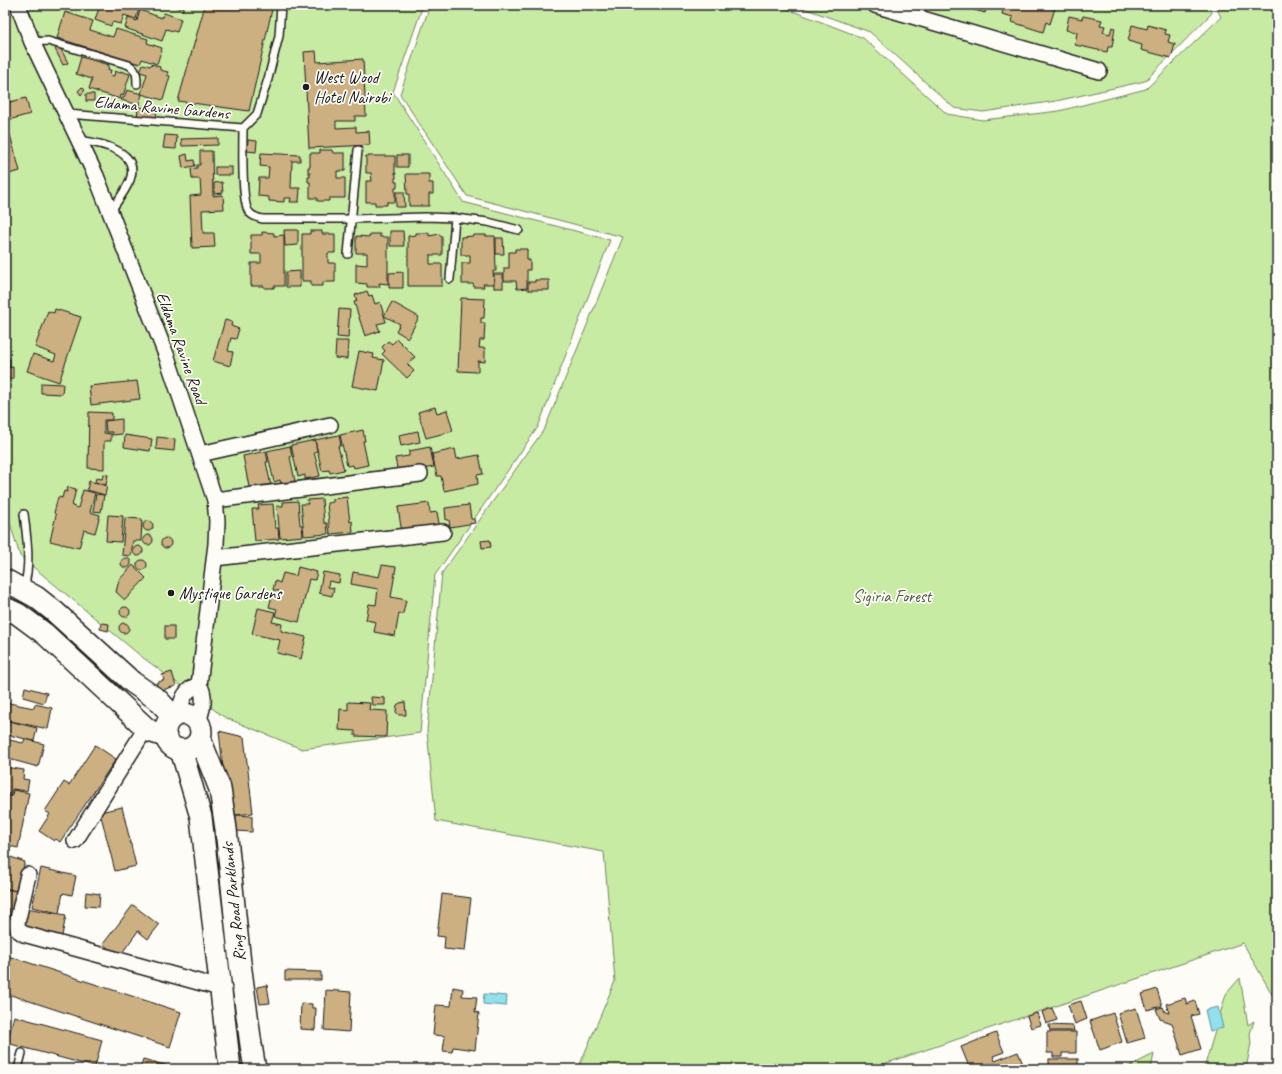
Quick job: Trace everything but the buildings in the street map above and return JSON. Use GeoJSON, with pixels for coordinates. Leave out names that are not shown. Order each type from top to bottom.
{"type":"FeatureCollection","features":[{"type":"Feature","properties":{"kind":"street","name":"Eldama Ravine Road"},"geometry":{"type":"LineString","coordinates":[[18,5],[32,42],[96,176],[167,357],[215,500],[215,558],[199,685],[202,689],[204,700],[199,731]]}},
{"type":"Feature","properties":{"kind":"street"},"geometry":{"type":"LineString","coordinates":[[875,5],[1099,71]]}},
{"type":"Feature","properties":{"kind":"street"},"geometry":{"type":"LineString","coordinates":[[200,454],[330,425]]}},
{"type":"Feature","properties":{"kind":"street"},"geometry":{"type":"LineString","coordinates":[[215,500],[420,474]]}},
{"type":"Feature","properties":{"kind":"street"},"geometry":{"type":"LineString","coordinates":[[215,558],[444,532]]}},
{"type":"Feature","properties":{"kind":"street"},"geometry":{"type":"LineString","coordinates":[[5,580],[36,597],[55,612],[132,682],[158,700],[176,715],[189,715],[199,731],[197,744],[192,748],[181,750],[176,749],[171,746],[165,736],[166,725],[176,715],[185,694],[192,687],[199,685]]}},
{"type":"Feature","properties":{"kind":"street"},"geometry":{"type":"LineString","coordinates":[[5,608],[18,614],[45,634],[146,728],[152,732],[165,736]]}},
{"type":"Feature","properties":{"kind":"street"},"geometry":{"type":"LineString","coordinates":[[74,841],[146,728]]}},
{"type":"Feature","properties":{"kind":"street","name":"Ring Road Parklands"},"geometry":{"type":"LineString","coordinates":[[199,731],[220,789],[226,829],[240,963],[255,1069]]}},
{"type":"Feature","properties":{"kind":"street","name":"Ring Road Parklands"},"geometry":{"type":"LineString","coordinates":[[181,750],[201,817],[230,1069]]}},
{"type":"Feature","properties":{"kind":"street"},"geometry":{"type":"LineString","coordinates":[[28,875],[17,923],[18,930],[24,934],[220,988]]}},
{"type":"Feature","properties":{"kind":"street"},"geometry":{"type":"LineString","coordinates":[[218,966],[240,963]]}},
{"type":"Feature","properties":{"kind":"lane","name":"Eldama Ravine Gardens"},"geometry":{"type":"LineString","coordinates":[[66,114],[243,128],[257,114],[268,79],[279,36],[281,5]]}},
{"type":"Feature","properties":{"kind":"lane"},"geometry":{"type":"LineString","coordinates":[[32,42],[48,41],[129,65],[135,69],[137,77],[136,84]]}},
{"type":"Feature","properties":{"kind":"lane"},"geometry":{"type":"LineString","coordinates":[[243,128],[244,199],[249,212],[256,217],[263,219],[455,218],[488,222],[519,230]]}},
{"type":"Feature","properties":{"kind":"lane"},"geometry":{"type":"LineString","coordinates":[[79,140],[94,142],[112,148],[124,154],[129,161],[131,169],[130,178],[110,212]]}},
{"type":"Feature","properties":{"kind":"lane"},"geometry":{"type":"LineString","coordinates":[[348,254],[358,150]]}},
{"type":"Feature","properties":{"kind":"lane"},"geometry":{"type":"LineString","coordinates":[[450,279],[455,218]]}},
{"type":"Feature","properties":{"kind":"lane"},"geometry":{"type":"LineString","coordinates":[[24,514],[29,554],[28,575],[24,590]]}},
{"type":"Feature","properties":{"kind":"lane"},"geometry":{"type":"LineString","coordinates":[[18,1069],[22,1053]]}},
{"type":"Feature","properties":{"kind":"green space"},"geometry":{"type":"Polygon","coordinates":[[[5,5],[423,5],[393,92],[463,202],[610,240],[538,427],[435,575],[420,733],[302,749],[224,717],[142,657],[20,556],[5,507],[5,5]]]}},
{"type":"Feature","properties":{"kind":"green space","name":"Sigiria Forest"},"geometry":{"type":"Polygon","coordinates":[[[430,5],[777,5],[863,38],[947,114],[983,120],[1059,111],[1146,89],[1221,17],[1215,5],[1277,5],[1277,1003],[1243,943],[869,1069],[578,1069],[615,981],[604,852],[436,821],[427,731],[442,573],[545,428],[623,237],[467,196],[400,94],[430,5]]]}},
{"type":"Feature","properties":{"kind":"green space"},"geometry":{"type":"Polygon","coordinates":[[[795,5],[1208,5],[1212,13],[1145,81],[1056,101],[983,112],[954,108],[870,32],[795,5]]]}},
{"type":"Feature","properties":{"kind":"green space"},"geometry":{"type":"Polygon","coordinates":[[[1240,978],[1248,1025],[1254,1021],[1250,1034],[1251,1043],[1246,1069],[1202,1069],[1205,1065],[1226,994],[1240,978]]]}},
{"type":"Feature","properties":{"kind":"green space"},"geometry":{"type":"Polygon","coordinates":[[[1154,1054],[1151,1069],[1124,1069],[1154,1054]]]}},
{"type":"Feature","properties":{"kind":"water"},"geometry":{"type":"Polygon","coordinates":[[[484,994],[507,996],[506,1006],[483,1004],[484,994]]]}},
{"type":"Feature","properties":{"kind":"water"},"geometry":{"type":"Polygon","coordinates":[[[1218,1007],[1223,1028],[1210,1031],[1205,1010],[1218,1007]]]}},
{"type":"Feature","properties":{"kind":"place","name":"West Wood Hotel Nairobi"},"geometry":{"type":"Point","coordinates":[306,87]}},
{"type":"Feature","properties":{"kind":"place","name":"Mystique Gardens"},"geometry":{"type":"Point","coordinates":[171,593]}}]}
